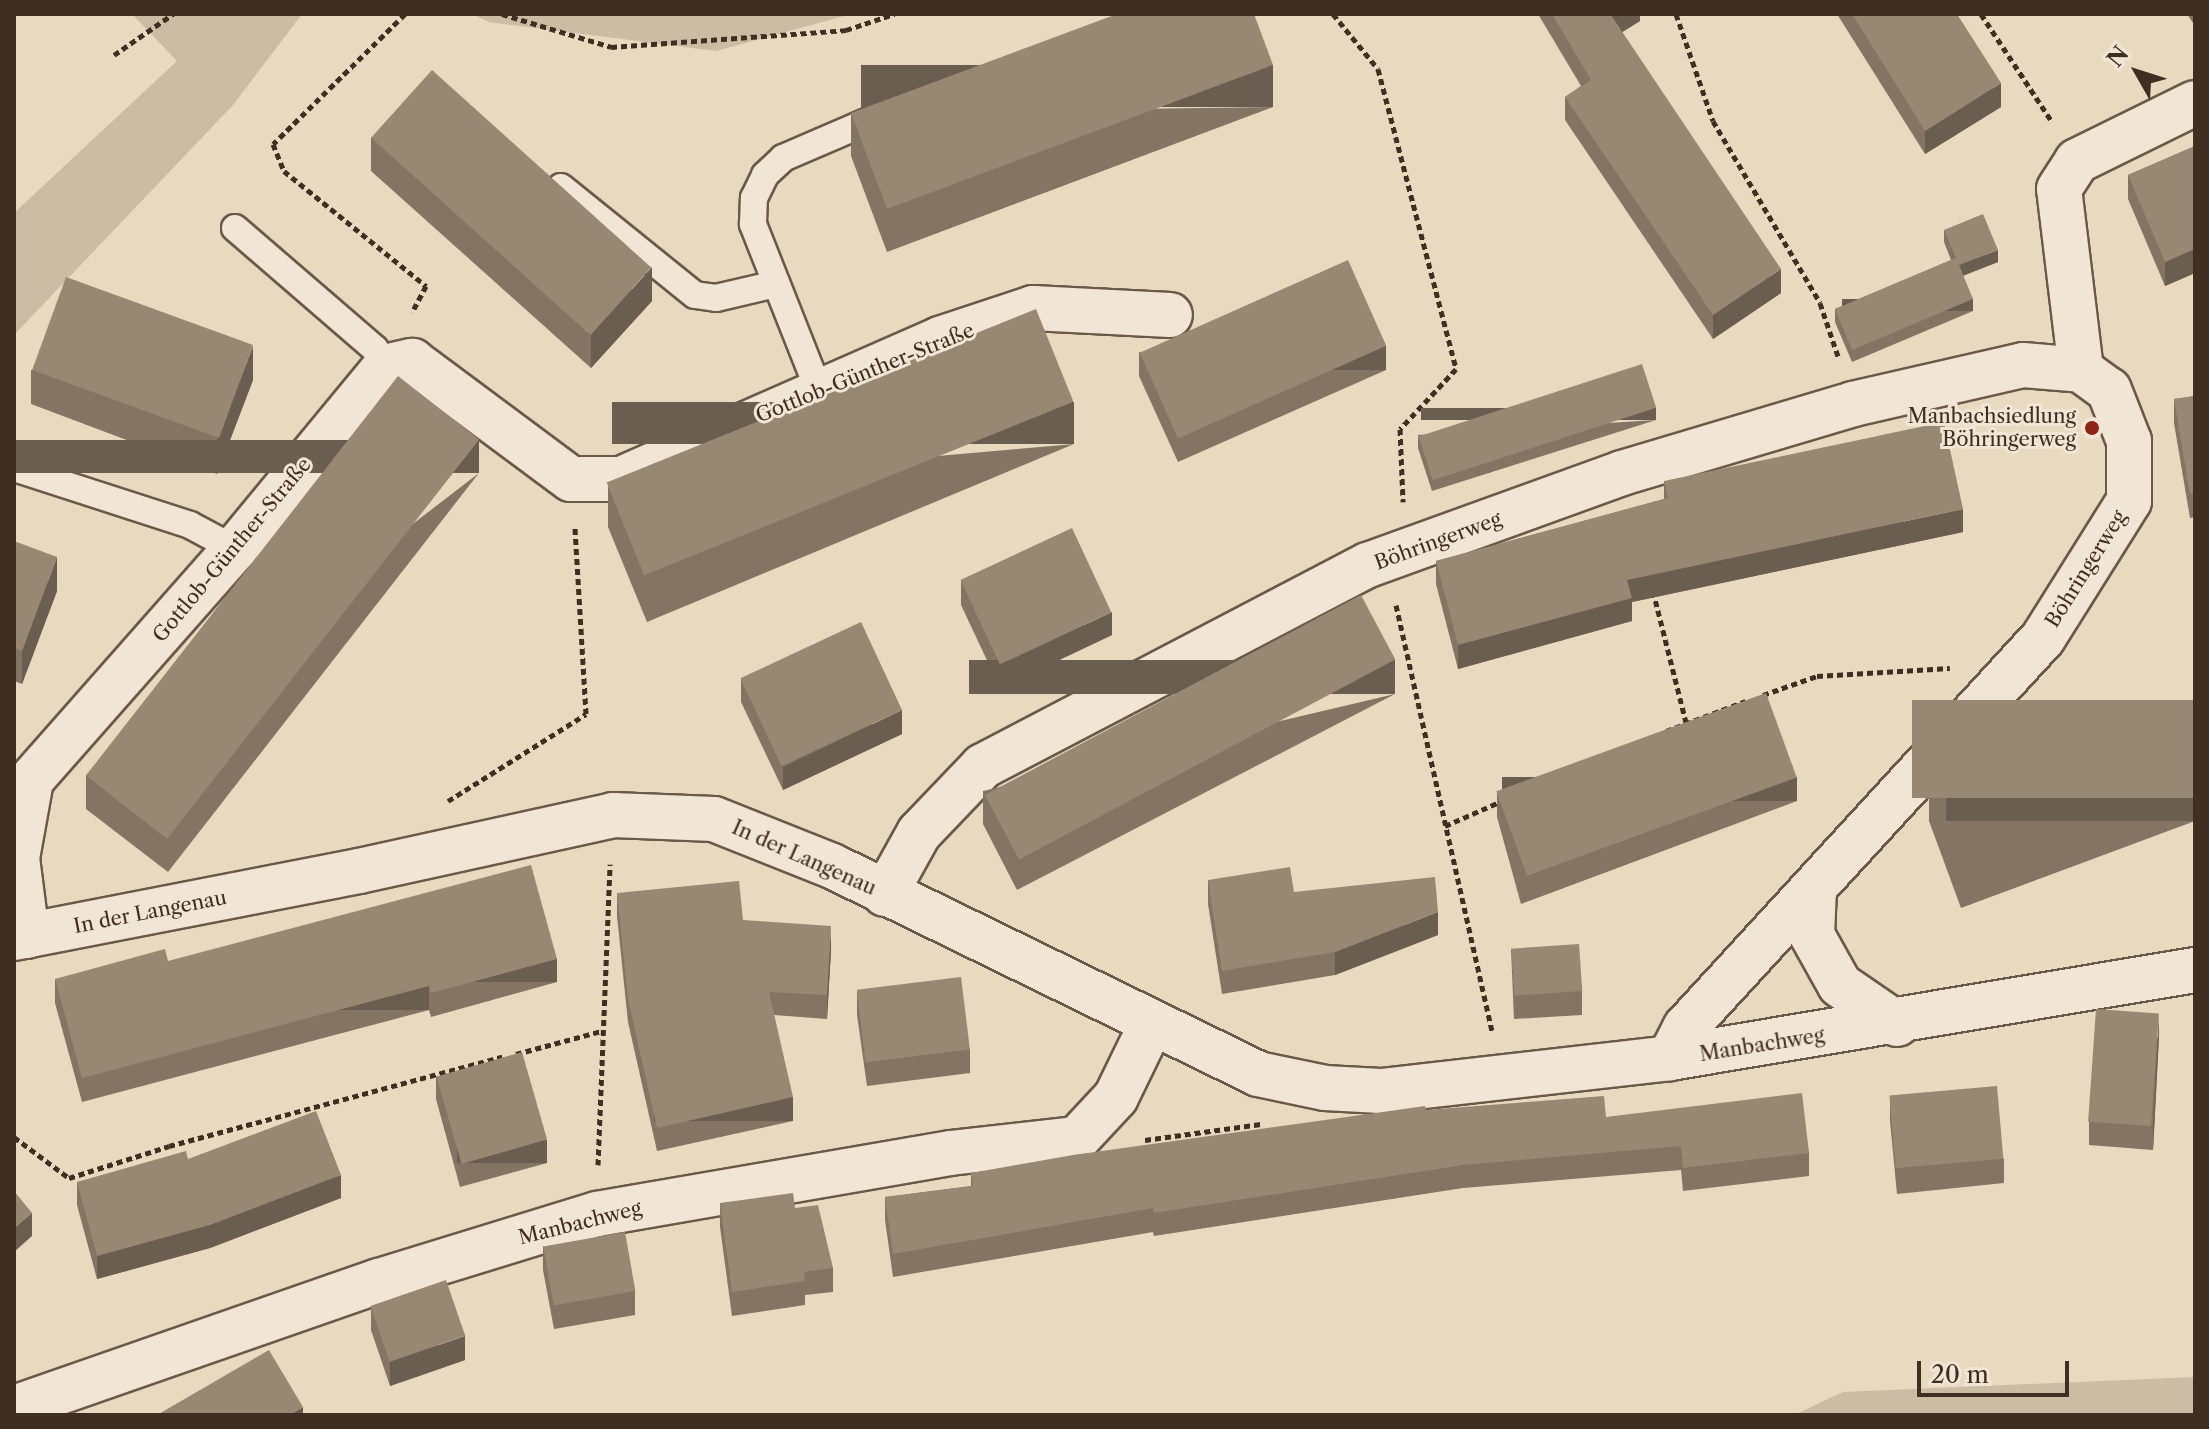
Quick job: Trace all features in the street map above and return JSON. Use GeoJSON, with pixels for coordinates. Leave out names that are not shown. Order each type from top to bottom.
{"type":"FeatureCollection","features":[{"type":"Feature","properties":{"kind":"street"},"geometry":{"type":"LineString","coordinates":[[2081,370],[2059,189],[2077,161],[2195,103]]}},
{"type":"Feature","properties":{"kind":"street","name":"Gottlob-Günther-Straße"},"geometry":{"type":"LineString","coordinates":[[571,479],[621,479],[940,339],[1033,308],[1170,315]]}},
{"type":"Feature","properties":{"kind":"street"},"geometry":{"type":"LineString","coordinates":[[385,367],[412,361],[571,479]]}},
{"type":"Feature","properties":{"kind":"street","name":"Böhringerweg"},"geometry":{"type":"LineString","coordinates":[[885,894],[919,833],[983,766],[1386,560],[1622,473],[1853,404],[2023,365],[2081,370],[2109,390],[2129,441],[2129,501],[2021,663],[1685,1028],[1670,1058]]}},
{"type":"Feature","properties":{"kind":"street","name":"Gottlob-Günther-Straße"},"geometry":{"type":"LineString","coordinates":[[20,937],[17,858],[23,777],[235,549],[385,367]]}},
{"type":"Feature","properties":{"kind":"street","name":"In der Langenau"},"geometry":{"type":"LineString","coordinates":[[20,937],[613,815],[714,819],[832,866],[1258,1074],[1325,1088]]}},
{"type":"Feature","properties":{"kind":"street"},"geometry":{"type":"LineString","coordinates":[[1814,888],[1812,935],[1840,985],[1897,1024]]}},
{"type":"Feature","properties":{"kind":"street","name":"Manbachweg"},"geometry":{"type":"LineString","coordinates":[[1325,1088],[1381,1091],[1503,1080],[1670,1058],[1897,1024],[2195,970]]}},
{"type":"Feature","properties":{"kind":"street"},"geometry":{"type":"LineString","coordinates":[[1077,1139],[1116,1097],[1152,1023]]}},
{"type":"Feature","properties":{"kind":"street","name":"Manbachweg"},"geometry":{"type":"LineString","coordinates":[[14,1408],[379,1281],[597,1214],[950,1153],[1077,1139]]}},
{"type":"Feature","properties":{"kind":"lane"},"geometry":{"type":"LineString","coordinates":[[819,391],[753,224],[754,198],[765,175],[807,143],[910,105]]}},
{"type":"Feature","properties":{"kind":"lane"},"geometry":{"type":"LineString","coordinates":[[541,170],[695,295],[716,298],[776,284]]}},
{"type":"Feature","properties":{"kind":"lane"},"geometry":{"type":"LineString","coordinates":[[235,228],[375,349],[385,367]]}},
{"type":"Feature","properties":{"kind":"lane"},"geometry":{"type":"LineString","coordinates":[[14,468],[190,525],[235,549]]}},
{"type":"Feature","properties":{"kind":"path"},"geometry":{"type":"LineString","coordinates":[[114,55],[173,14]]}},
{"type":"Feature","properties":{"kind":"path"},"geometry":{"type":"LineString","coordinates":[[385,367],[426,286],[284,171],[273,144],[405,14]]}},
{"type":"Feature","properties":{"kind":"path"},"geometry":{"type":"LineString","coordinates":[[502,14],[611,47],[846,30],[894,14]]}},
{"type":"Feature","properties":{"kind":"path"},"geometry":{"type":"LineString","coordinates":[[1333,14],[1378,69],[1456,369],[1400,429],[1403,511],[1386,560],[1503,1080]]}},
{"type":"Feature","properties":{"kind":"path"},"geometry":{"type":"LineString","coordinates":[[1676,14],[1713,121],[1820,303],[1853,404]]}},
{"type":"Feature","properties":{"kind":"path"},"geometry":{"type":"LineString","coordinates":[[1981,14],[2077,161]]}},
{"type":"Feature","properties":{"kind":"path"},"geometry":{"type":"LineString","coordinates":[[444,803],[586,714],[571,479]]}},
{"type":"Feature","properties":{"kind":"path"},"geometry":{"type":"LineString","coordinates":[[1649,576],[1686,722]]}},
{"type":"Feature","properties":{"kind":"path"},"geometry":{"type":"LineString","coordinates":[[1658,734],[1817,676],[2021,663]]}},
{"type":"Feature","properties":{"kind":"path"},"geometry":{"type":"LineString","coordinates":[[1445,826],[1516,796]]}},
{"type":"Feature","properties":{"kind":"path"},"geometry":{"type":"LineString","coordinates":[[597,1214],[601,1031],[613,815]]}},
{"type":"Feature","properties":{"kind":"path"},"geometry":{"type":"LineString","coordinates":[[14,1137],[69,1178],[169,1146],[601,1031]]}},
{"type":"Feature","properties":{"kind":"path"},"geometry":{"type":"LineString","coordinates":[[1077,1139],[1124,1143],[1254,1128],[1325,1088]]}},
{"type":"Feature","properties":{"kind":"shaded area"},"geometry":{"type":"Polygon","coordinates":[[[132,14],[302,14],[233,105],[14,335],[14,213],[177,61],[132,14]]]}},
{"type":"Feature","properties":{"kind":"shaded area"},"geometry":{"type":"Polygon","coordinates":[[[472,14],[852,14],[716,51],[489,22],[472,14]]]}},
{"type":"Feature","properties":{"kind":"shaded area"},"geometry":{"type":"Polygon","coordinates":[[[2195,1377],[2195,1415],[1794,1415],[1843,1392],[2195,1377]]]}},
{"type":"Feature","properties":{"kind":"building"},"geometry":{"type":"Polygon","coordinates":[[[1117,14],[1254,14],[1273,65],[887,209],[851,113],[1117,14]]]}},
{"type":"Feature","properties":{"kind":"building"},"geometry":{"type":"Polygon","coordinates":[[[1552,14],[1612,14],[1781,269],[1713,315],[1565,97],[1591,80],[1552,14]]]}},
{"type":"Feature","properties":{"kind":"building"},"geometry":{"type":"Polygon","coordinates":[[[1852,14],[1957,14],[2001,83],[1925,131],[1852,14]]]}},
{"type":"Feature","properties":{"kind":"building"},"geometry":{"type":"Polygon","coordinates":[[[432,70],[651,267],[590,335],[371,138],[432,70]]]}},
{"type":"Feature","properties":{"kind":"building"},"geometry":{"type":"Polygon","coordinates":[[[2195,146],[2195,249],[2165,262],[2128,175],[2195,146]]]}},
{"type":"Feature","properties":{"kind":"building"},"geometry":{"type":"Polygon","coordinates":[[[1983,214],[1998,250],[1959,265],[1973,299],[1852,350],[1835,309],[1956,258],[1944,230],[1983,214]]]}},
{"type":"Feature","properties":{"kind":"building"},"geometry":{"type":"Polygon","coordinates":[[[1348,260],[1386,346],[1178,439],[1140,353],[1348,260]]]}},
{"type":"Feature","properties":{"kind":"building"},"geometry":{"type":"Polygon","coordinates":[[[66,277],[253,345],[219,438],[32,370],[66,277]]]}},
{"type":"Feature","properties":{"kind":"building"},"geometry":{"type":"Polygon","coordinates":[[[1036,309],[1073,402],[644,575],[607,482],[1036,309]]]}},
{"type":"Feature","properties":{"kind":"building"},"geometry":{"type":"Polygon","coordinates":[[[1642,364],[1656,408],[1433,480],[1419,437],[1642,364]]]}},
{"type":"Feature","properties":{"kind":"building"},"geometry":{"type":"Polygon","coordinates":[[[398,376],[479,439],[167,839],[86,776],[398,376]]]}},
{"type":"Feature","properties":{"kind":"building"},"geometry":{"type":"Polygon","coordinates":[[[2195,396],[2195,493],[2190,494],[2174,399],[2195,396]]]}},
{"type":"Feature","properties":{"kind":"building"},"geometry":{"type":"Polygon","coordinates":[[[1944,422],[1963,509],[1627,580],[1632,598],[1458,645],[1436,561],[1668,498],[1664,481],[1944,422]]]}},
{"type":"Feature","properties":{"kind":"building"},"geometry":{"type":"Polygon","coordinates":[[[1072,528],[1111,612],[1000,664],[961,580],[1072,528]]]}},
{"type":"Feature","properties":{"kind":"building"},"geometry":{"type":"Polygon","coordinates":[[[14,541],[57,557],[22,651],[14,648],[14,541]]]}},
{"type":"Feature","properties":{"kind":"building"},"geometry":{"type":"Polygon","coordinates":[[[1361,595],[1395,659],[1019,859],[985,795],[1361,595]]]}},
{"type":"Feature","properties":{"kind":"building"},"geometry":{"type":"Polygon","coordinates":[[[861,622],[902,710],[781,766],[740,678],[861,622]]]}},
{"type":"Feature","properties":{"kind":"building"},"geometry":{"type":"Polygon","coordinates":[[[1766,693],[1797,778],[1527,876],[1496,791],[1766,693]]]}},
{"type":"Feature","properties":{"kind":"building"},"geometry":{"type":"Polygon","coordinates":[[[1912,700],[2195,700],[2195,798],[1912,798],[1912,700]]]}},
{"type":"Feature","properties":{"kind":"building"},"geometry":{"type":"Polygon","coordinates":[[[531,865],[557,959],[431,993],[429,986],[82,1078],[55,979],[165,949],[168,961],[531,865]]]}},
{"type":"Feature","properties":{"kind":"building"},"geometry":{"type":"Polygon","coordinates":[[[1290,867],[1294,892],[1435,877],[1438,912],[1335,952],[1222,971],[1208,880],[1290,867]]]}},
{"type":"Feature","properties":{"kind":"building"},"geometry":{"type":"Polygon","coordinates":[[[739,881],[743,920],[831,926],[827,995],[769,992],[793,1097],[657,1128],[628,999],[617,893],[739,881]]]}},
{"type":"Feature","properties":{"kind":"building"},"geometry":{"type":"Polygon","coordinates":[[[1579,944],[1582,991],[1514,996],[1511,949],[1579,944]]]}},
{"type":"Feature","properties":{"kind":"building"},"geometry":{"type":"Polygon","coordinates":[[[961,977],[970,1049],[866,1062],[857,990],[961,977]]]}},
{"type":"Feature","properties":{"kind":"building"},"geometry":{"type":"Polygon","coordinates":[[[2096,1009],[2159,1013],[2151,1126],[2088,1122],[2096,1009]]]}},
{"type":"Feature","properties":{"kind":"building"},"geometry":{"type":"Polygon","coordinates":[[[522,1052],[547,1139],[462,1164],[436,1077],[522,1052]]]}},
{"type":"Feature","properties":{"kind":"building"},"geometry":{"type":"Polygon","coordinates":[[[1997,1086],[2003,1159],[1896,1168],[1889,1095],[1997,1086]]]}},
{"type":"Feature","properties":{"kind":"building"},"geometry":{"type":"Polygon","coordinates":[[[1802,1093],[1809,1153],[1683,1168],[1681,1146],[1463,1165],[1154,1213],[1153,1208],[893,1254],[885,1197],[973,1186],[971,1173],[1073,1155],[1425,1106],[1426,1110],[1604,1096],[1606,1117],[1802,1093]]]}},
{"type":"Feature","properties":{"kind":"building"},"geometry":{"type":"Polygon","coordinates":[[[316,1111],[341,1175],[210,1225],[97,1256],[77,1182],[186,1151],[188,1159],[316,1111]]]}},
{"type":"Feature","properties":{"kind":"building"},"geometry":{"type":"Polygon","coordinates":[[[14,1191],[32,1213],[14,1228],[14,1191]]]}},
{"type":"Feature","properties":{"kind":"building"},"geometry":{"type":"Polygon","coordinates":[[[793,1193],[795,1208],[818,1205],[833,1268],[804,1272],[805,1281],[732,1292],[720,1203],[793,1193]]]}},
{"type":"Feature","properties":{"kind":"building"},"geometry":{"type":"Polygon","coordinates":[[[625,1232],[635,1291],[554,1306],[543,1246],[625,1232]]]}},
{"type":"Feature","properties":{"kind":"building"},"geometry":{"type":"Polygon","coordinates":[[[446,1280],[465,1336],[390,1362],[370,1306],[446,1280]]]}},
{"type":"Feature","properties":{"kind":"building"},"geometry":{"type":"Polygon","coordinates":[[[269,1350],[303,1407],[289,1415],[157,1415],[269,1350]]]}},
{"type":"Feature","properties":{"kind":"place","name":"Manbachsiedlung Böhringerweg"},"geometry":{"type":"Point","coordinates":[2092,428]}}]}
